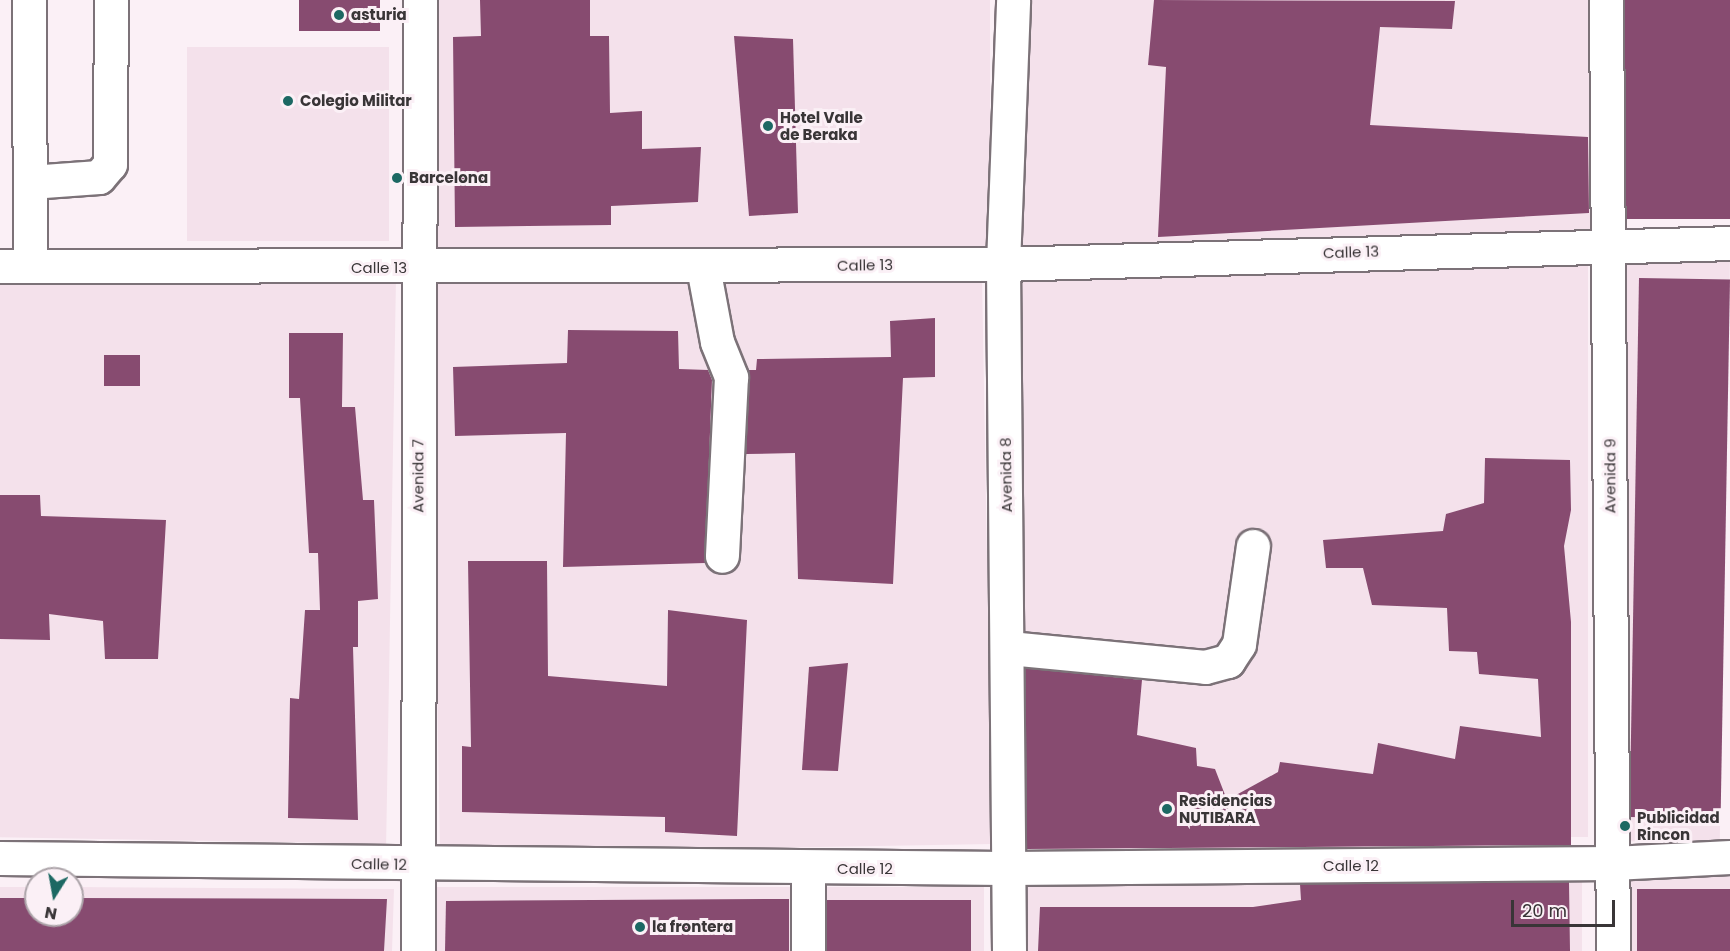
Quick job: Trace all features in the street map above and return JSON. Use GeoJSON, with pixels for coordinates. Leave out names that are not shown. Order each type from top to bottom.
{"type":"FeatureCollection","features":[{"type":"Feature","properties":{"kind":"street"},"geometry":{"type":"LineString","coordinates":[[15,266],[30,182],[29,0]]}},
{"type":"Feature","properties":{"kind":"street"},"geometry":{"type":"LineString","coordinates":[[30,182],[99,177],[110,164],[111,0]]}},
{"type":"Feature","properties":{"kind":"street","name":"Avenida 7"},"geometry":{"type":"LineString","coordinates":[[418,951],[420,0]]}},
{"type":"Feature","properties":{"kind":"street","name":"Avenida 8"},"geometry":{"type":"LineString","coordinates":[[1009,951],[1009,648],[1003,264],[1013,0]]}},
{"type":"Feature","properties":{"kind":"street","name":"Avenida 9"},"geometry":{"type":"LineString","coordinates":[[1606,0],[1613,951]]}},
{"type":"Feature","properties":{"kind":"street","name":"Calle 13"},"geometry":{"type":"LineString","coordinates":[[15,266],[418,268],[1003,264],[1608,244],[1730,243]]}},
{"type":"Feature","properties":{"kind":"street"},"geometry":{"type":"LineString","coordinates":[[702,267],[717,342],[731,377],[722,556]]}},
{"type":"Feature","properties":{"kind":"street"},"geometry":{"type":"LineString","coordinates":[[1009,648],[1205,667],[1228,661],[1239,644],[1252,546]]}},
{"type":"Feature","properties":{"kind":"street","name":"Calle 12"},"geometry":{"type":"LineString","coordinates":[[0,858],[419,865],[1009,868],[1613,863],[1730,856]]}},
{"type":"Feature","properties":{"kind":"street"},"geometry":{"type":"LineString","coordinates":[[808,868],[808,951]]}},
{"type":"Feature","properties":{"kind":"shaded area"},"geometry":{"type":"Polygon","coordinates":[[[432,0],[990,0],[990,251],[432,251],[432,0]]]}},
{"type":"Feature","properties":{"kind":"shaded area"},"geometry":{"type":"Polygon","coordinates":[[[1018,0],[1591,0],[1591,248],[1018,248],[1018,0]]]}},
{"type":"Feature","properties":{"kind":"shaded area","name":"Colegio Militar"},"geometry":{"type":"Polygon","coordinates":[[[187,47],[389,47],[389,241],[187,241],[187,47]]]}},
{"type":"Feature","properties":{"kind":"shaded area"},"geometry":{"type":"Polygon","coordinates":[[[1618,255],[1730,257],[1720,843],[1608,841],[1618,255]]]}},
{"type":"Feature","properties":{"kind":"shaded area"},"geometry":{"type":"Polygon","coordinates":[[[1009,256],[1588,256],[1588,837],[1009,837],[1009,256]]]}},
{"type":"Feature","properties":{"kind":"shaded area"},"geometry":{"type":"Polygon","coordinates":[[[0,272],[396,279],[386,844],[0,837],[0,272]]]}},
{"type":"Feature","properties":{"kind":"shaded area"},"geometry":{"type":"Polygon","coordinates":[[[982,274],[992,844],[440,854],[430,284],[982,274]]]}},
{"type":"Feature","properties":{"kind":"shaded area"},"geometry":{"type":"Polygon","coordinates":[[[1622,866],[1730,866],[1730,951],[1622,951],[1622,866]]]}},
{"type":"Feature","properties":{"kind":"shaded area"},"geometry":{"type":"Polygon","coordinates":[[[1582,871],[1582,951],[1013,951],[1014,885],[1582,871]]]}},
{"type":"Feature","properties":{"kind":"shaded area"},"geometry":{"type":"Polygon","coordinates":[[[0,887],[24,887],[24,927],[84,927],[84,887],[394,889],[392,951],[0,951],[0,887]]]}},
{"type":"Feature","properties":{"kind":"shaded area"},"geometry":{"type":"Polygon","coordinates":[[[431,887],[984,887],[984,951],[431,951],[431,887]]]}},
{"type":"Feature","properties":{"kind":"building","name":"asturia"},"geometry":{"type":"Polygon","coordinates":[[[299,0],[380,0],[380,31],[299,31],[299,0]]]}},
{"type":"Feature","properties":{"kind":"building"},"geometry":{"type":"Polygon","coordinates":[[[480,0],[590,0],[590,36],[609,36],[610,113],[642,111],[642,149],[701,147],[698,202],[611,206],[611,225],[455,227],[453,37],[481,36],[480,0]]]}},
{"type":"Feature","properties":{"kind":"building"},"geometry":{"type":"Polygon","coordinates":[[[1154,0],[1455,1],[1452,29],[1380,27],[1370,125],[1588,137],[1589,213],[1158,237],[1166,67],[1148,65],[1154,0]]]}},
{"type":"Feature","properties":{"kind":"building"},"geometry":{"type":"Polygon","coordinates":[[[1625,0],[1730,0],[1730,219],[1625,219],[1625,0]]]}},
{"type":"Feature","properties":{"kind":"building","name":"Hotel Valle de Beraka"},"geometry":{"type":"Polygon","coordinates":[[[734,36],[793,39],[798,213],[749,216],[734,36]]]}},
{"type":"Feature","properties":{"kind":"building"},"geometry":{"type":"Polygon","coordinates":[[[1639,278],[1730,280],[1721,819],[1630,817],[1639,278]]]}},
{"type":"Feature","properties":{"kind":"building"},"geometry":{"type":"Polygon","coordinates":[[[935,318],[935,377],[903,378],[893,584],[798,579],[795,453],[746,454],[748,370],[756,370],[757,359],[891,357],[890,321],[935,318]]]}},
{"type":"Feature","properties":{"kind":"building"},"geometry":{"type":"Polygon","coordinates":[[[568,330],[678,331],[679,369],[708,370],[712,380],[705,563],[563,567],[566,433],[455,436],[453,367],[567,363],[568,330]]]}},
{"type":"Feature","properties":{"kind":"building"},"geometry":{"type":"Polygon","coordinates":[[[289,333],[343,333],[342,407],[355,407],[363,500],[374,500],[378,599],[358,601],[358,647],[353,647],[358,820],[288,818],[290,698],[299,699],[305,610],[320,610],[318,553],[309,553],[300,398],[289,398],[289,333]]]}},
{"type":"Feature","properties":{"kind":"building"},"geometry":{"type":"Polygon","coordinates":[[[104,355],[140,355],[140,386],[104,386],[104,355]]]}},
{"type":"Feature","properties":{"kind":"building"},"geometry":{"type":"Polygon","coordinates":[[[1485,458],[1570,460],[1571,510],[1564,546],[1571,622],[1571,845],[1027,849],[1025,668],[1142,680],[1137,735],[1196,748],[1197,766],[1215,769],[1227,800],[1278,772],[1280,762],[1373,774],[1378,743],[1455,759],[1460,726],[1541,737],[1538,679],[1479,674],[1477,652],[1449,651],[1447,608],[1372,605],[1363,568],[1326,568],[1323,540],[1443,531],[1446,514],[1484,503],[1485,458]]]}},
{"type":"Feature","properties":{"kind":"building"},"geometry":{"type":"Polygon","coordinates":[[[0,495],[40,495],[41,516],[166,520],[158,659],[105,659],[103,621],[49,614],[50,640],[0,639],[0,495]]]}},
{"type":"Feature","properties":{"kind":"building"},"geometry":{"type":"Polygon","coordinates":[[[468,561],[547,561],[548,676],[667,686],[668,610],[747,620],[737,836],[665,832],[665,817],[462,812],[462,746],[471,747],[468,561]]]}},
{"type":"Feature","properties":{"kind":"building"},"geometry":{"type":"Polygon","coordinates":[[[848,663],[838,771],[802,770],[809,667],[848,663]]]}},
{"type":"Feature","properties":{"kind":"building"},"geometry":{"type":"Polygon","coordinates":[[[1569,882],[1570,951],[1038,951],[1040,907],[1253,907],[1301,900],[1300,884],[1569,882]]]}},
{"type":"Feature","properties":{"kind":"building"},"geometry":{"type":"Polygon","coordinates":[[[1637,889],[1730,889],[1730,951],[1637,951],[1637,889]]]}},
{"type":"Feature","properties":{"kind":"building"},"geometry":{"type":"Polygon","coordinates":[[[0,898],[24,898],[24,927],[84,927],[84,898],[387,899],[384,951],[0,951],[0,898]]]}},
{"type":"Feature","properties":{"kind":"building"},"geometry":{"type":"Polygon","coordinates":[[[789,899],[789,951],[445,951],[446,901],[789,899]]]}},
{"type":"Feature","properties":{"kind":"building"},"geometry":{"type":"Polygon","coordinates":[[[827,900],[971,900],[971,951],[827,951],[827,900]]]}},
{"type":"Feature","properties":{"kind":"place","name":"asturia"},"geometry":{"type":"Point","coordinates":[339,15]}},
{"type":"Feature","properties":{"kind":"place","name":"Colegio Militar"},"geometry":{"type":"Point","coordinates":[288,101]}},
{"type":"Feature","properties":{"kind":"place","name":"Hotel Valle de Beraka"},"geometry":{"type":"Point","coordinates":[768,126]}},
{"type":"Feature","properties":{"kind":"place","name":"Barcelona"},"geometry":{"type":"Point","coordinates":[397,178]}},
{"type":"Feature","properties":{"kind":"place","name":"Residencias NUTIBARA"},"geometry":{"type":"Point","coordinates":[1167,809]}},
{"type":"Feature","properties":{"kind":"place","name":"Publicidad Rincon"},"geometry":{"type":"Point","coordinates":[1625,826]}},
{"type":"Feature","properties":{"kind":"place","name":"la frontera"},"geometry":{"type":"Point","coordinates":[640,927]}}]}
